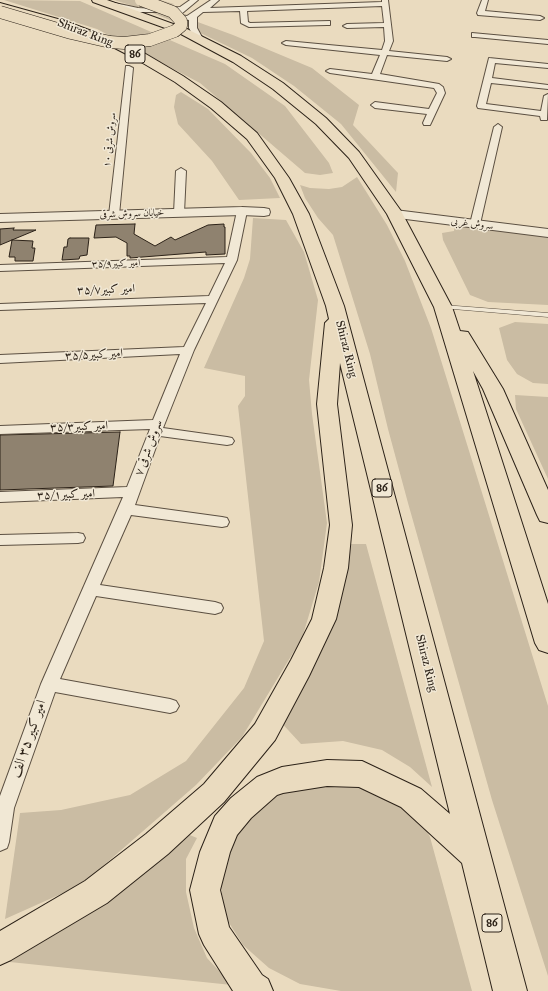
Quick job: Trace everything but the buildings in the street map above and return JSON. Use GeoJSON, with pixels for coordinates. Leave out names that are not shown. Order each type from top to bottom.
{"type":"FeatureCollection","features":[{"type":"Feature","properties":{"kind":"highway"},"geometry":{"type":"LineString","coordinates":[[97,0],[150,18],[199,39],[237,59],[278,86],[321,121],[354,155],[395,214],[443,307],[492,389],[548,514]]}},
{"type":"Feature","properties":{"kind":"highway"},"geometry":{"type":"LineString","coordinates":[[0,12],[71,33],[110,42],[124,43],[150,40],[175,31],[181,26],[182,21],[173,12],[141,0]]}},
{"type":"Feature","properties":{"kind":"highway","name":"Shiraz Ring"},"geometry":{"type":"LineString","coordinates":[[0,6],[78,28],[109,41],[134,62],[179,79],[216,105],[252,136],[282,178],[301,214],[335,306],[474,854]]}},
{"type":"Feature","properties":{"kind":"highway"},"geometry":{"type":"LineString","coordinates":[[0,20],[105,49],[134,62]]}},
{"type":"Feature","properties":{"kind":"highway"},"geometry":{"type":"LineString","coordinates":[[0,949],[96,892],[158,844],[214,793],[264,732],[300,668],[324,619],[336,568],[341,525],[327,404],[335,306]]}},
{"type":"Feature","properties":{"kind":"highway"},"geometry":{"type":"LineString","coordinates":[[443,307],[548,644]]}},
{"type":"Feature","properties":{"kind":"highway"},"geometry":{"type":"LineString","coordinates":[[256,991],[250,987],[215,934],[205,890],[215,852],[225,826],[241,808],[267,786],[282,780],[327,773],[362,774],[411,798],[474,854]]}},
{"type":"Feature","properties":{"kind":"highway","name":"86"},"geometry":{"type":"LineString","coordinates":[[474,854],[510,991]]}},
{"type":"Feature","properties":{"kind":"street"},"geometry":{"type":"LineString","coordinates":[[195,0],[175,14],[176,16],[188,18],[216,0]]}},
{"type":"Feature","properties":{"kind":"street"},"geometry":{"type":"LineString","coordinates":[[485,0],[481,12],[540,18]]}},
{"type":"Feature","properties":{"kind":"street"},"geometry":{"type":"LineString","coordinates":[[201,10],[385,2],[389,41],[376,74],[378,77]]}},
{"type":"Feature","properties":{"kind":"street"},"geometry":{"type":"LineString","coordinates":[[110,4],[145,10],[182,9]]}},
{"type":"Feature","properties":{"kind":"street"},"geometry":{"type":"LineString","coordinates":[[243,9],[245,23],[249,25],[327,24]]}},
{"type":"Feature","properties":{"kind":"street"},"geometry":{"type":"LineString","coordinates":[[193,16],[193,28],[199,39]]}},
{"type":"Feature","properties":{"kind":"street"},"geometry":{"type":"LineString","coordinates":[[347,26],[387,24]]}},
{"type":"Feature","properties":{"kind":"street"},"geometry":{"type":"LineString","coordinates":[[475,35],[548,42]]}},
{"type":"Feature","properties":{"kind":"street"},"geometry":{"type":"LineString","coordinates":[[286,43],[447,59]]}},
{"type":"Feature","properties":{"kind":"street"},"geometry":{"type":"LineString","coordinates":[[548,66],[492,60],[480,106],[545,116],[548,96]]}},
{"type":"Feature","properties":{"kind":"street","name":"سروش شرقی ۱۰"},"geometry":{"type":"LineString","coordinates":[[114,215],[134,62]]}},
{"type":"Feature","properties":{"kind":"street"},"geometry":{"type":"LineString","coordinates":[[330,72],[378,77],[436,86],[440,89],[441,93],[427,123]]}},
{"type":"Feature","properties":{"kind":"street"},"geometry":{"type":"LineString","coordinates":[[487,80],[548,87]]}},
{"type":"Feature","properties":{"kind":"street"},"geometry":{"type":"LineString","coordinates":[[375,106],[433,112]]}},
{"type":"Feature","properties":{"kind":"street"},"geometry":{"type":"LineString","coordinates":[[475,224],[498,127]]}},
{"type":"Feature","properties":{"kind":"street"},"geometry":{"type":"LineString","coordinates":[[179,213],[181,171]]}},
{"type":"Feature","properties":{"kind":"street","name":"خیابان سروش شرقی"},"geometry":{"type":"LineString","coordinates":[[0,218],[242,211],[264,212]]}},
{"type":"Feature","properties":{"kind":"street","name":"سروش شرقی ۷"},"geometry":{"type":"LineString","coordinates":[[49,684],[126,509],[156,427],[188,350],[232,260],[242,211]]}},
{"type":"Feature","properties":{"kind":"street","name":"سروش غربی"},"geometry":{"type":"LineString","coordinates":[[395,214],[548,233]]}},
{"type":"Feature","properties":{"kind":"street","name":"امیر کبیر۳۵/۹"},"geometry":{"type":"LineString","coordinates":[[0,268],[232,260]]}},
{"type":"Feature","properties":{"kind":"street","name":"امیر کبیر۳۵/۷"},"geometry":{"type":"LineString","coordinates":[[0,307],[213,299]]}},
{"type":"Feature","properties":{"kind":"street","name":"امیر کبیر۳۵/۵"},"geometry":{"type":"LineString","coordinates":[[0,360],[188,350]]}},
{"type":"Feature","properties":{"kind":"street","name":"امیر کبیر۳۵/۳"},"geometry":{"type":"LineString","coordinates":[[0,430],[156,427],[227,441]]}},
{"type":"Feature","properties":{"kind":"street","name":"امیر کبیر۳۵/۱"},"geometry":{"type":"LineString","coordinates":[[0,497],[131,492]]}},
{"type":"Feature","properties":{"kind":"street"},"geometry":{"type":"LineString","coordinates":[[126,509],[222,522]]}},
{"type":"Feature","properties":{"kind":"street"},"geometry":{"type":"LineString","coordinates":[[0,540],[78,538]]}},
{"type":"Feature","properties":{"kind":"street"},"geometry":{"type":"LineString","coordinates":[[90,589],[215,608]]}},
{"type":"Feature","properties":{"kind":"street"},"geometry":{"type":"LineString","coordinates":[[49,684],[170,706]]}},
{"type":"Feature","properties":{"kind":"street","name":"امیر کبیر ۳۵ الف"},"geometry":{"type":"LineString","coordinates":[[0,842],[5,808],[49,684]]}},
{"type":"Feature","properties":{"kind":"lane"},"geometry":{"type":"LineString","coordinates":[[443,307],[548,315]]}},
{"type":"Feature","properties":{"kind":"shaded area"},"geometry":{"type":"Polygon","coordinates":[[[4,0],[80,1],[225,64],[285,106],[329,163],[333,173],[320,175],[305,173],[200,83],[97,29],[4,0]]]}},
{"type":"Feature","properties":{"kind":"shaded area"},"geometry":{"type":"Polygon","coordinates":[[[114,0],[160,0],[174,4],[167,8],[174,18],[195,21],[312,68],[359,105],[353,125],[398,173],[396,192],[341,124],[294,86],[252,58],[192,29],[143,9],[114,0]]]}},
{"type":"Feature","properties":{"kind":"shaded area"},"geometry":{"type":"Polygon","coordinates":[[[181,92],[208,109],[251,153],[270,178],[280,198],[239,200],[212,161],[178,124],[174,107],[176,95],[181,92]]]}},
{"type":"Feature","properties":{"kind":"shaded area"},"geometry":{"type":"Polygon","coordinates":[[[357,177],[387,225],[405,261],[431,328],[548,706],[548,976],[492,800],[408,503],[370,354],[333,235],[318,218],[305,198],[300,185],[310,188],[329,189],[342,187],[357,177]]]}},
{"type":"Feature","properties":{"kind":"shaded area"},"geometry":{"type":"Polygon","coordinates":[[[253,218],[286,220],[304,252],[318,300],[309,380],[312,414],[327,523],[319,582],[302,638],[242,737],[196,785],[81,885],[5,919],[20,813],[61,810],[130,795],[186,761],[244,688],[264,641],[238,406],[245,396],[245,376],[204,368],[244,278],[250,259],[253,218]]]}},
{"type":"Feature","properties":{"kind":"shaded area"},"geometry":{"type":"Polygon","coordinates":[[[455,225],[548,237],[548,305],[488,302],[470,295],[443,240],[442,233],[454,231],[455,225]]]}},
{"type":"Feature","properties":{"kind":"shaded area"},"geometry":{"type":"Polygon","coordinates":[[[515,322],[548,324],[548,384],[533,383],[517,374],[507,360],[499,328],[515,322]]]}},
{"type":"Feature","properties":{"kind":"shaded area"},"geometry":{"type":"Polygon","coordinates":[[[515,395],[548,397],[548,479],[516,409],[515,395]]]}},
{"type":"Feature","properties":{"kind":"shaded area"},"geometry":{"type":"Polygon","coordinates":[[[344,544],[366,544],[432,787],[410,767],[382,750],[343,741],[301,744],[277,718],[344,544]]]}},
{"type":"Feature","properties":{"kind":"shaded area"},"geometry":{"type":"Polygon","coordinates":[[[353,778],[414,807],[430,837],[472,991],[341,991],[300,984],[269,968],[243,945],[226,918],[220,882],[238,819],[288,784],[353,778]]]}},
{"type":"Feature","properties":{"kind":"shaded area"},"geometry":{"type":"Polygon","coordinates":[[[180,831],[197,838],[186,859],[186,892],[194,928],[207,958],[232,985],[0,961],[180,831]]]}}]}
